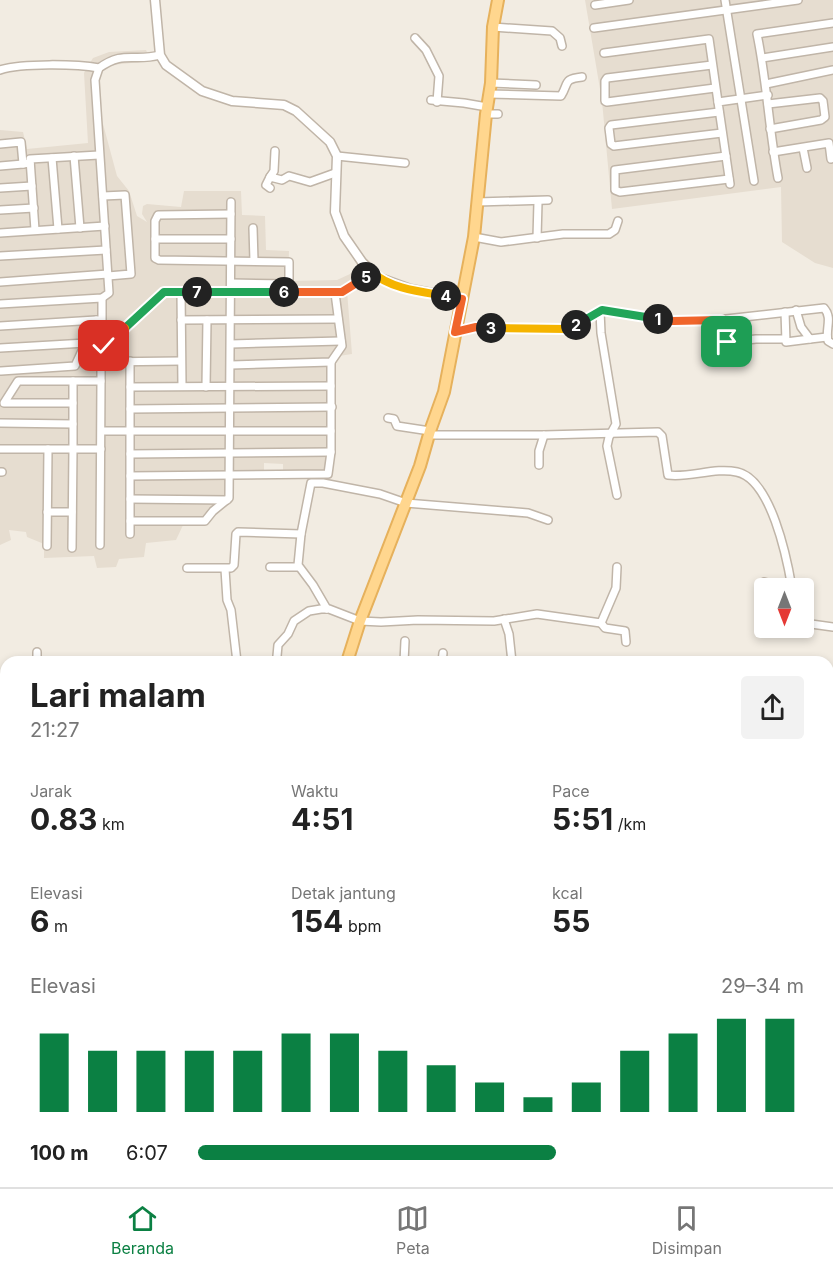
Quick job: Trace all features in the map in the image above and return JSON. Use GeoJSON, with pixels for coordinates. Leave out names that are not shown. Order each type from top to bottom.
{"type":"FeatureCollection","features":[{"type":"Feature","properties":{"kind":"main road"},"geometry":{"type":"LineString","coordinates":[[349,656],[360,621],[406,503],[444,392],[474,237],[490,89],[493,27],[498,0]]}},
{"type":"Feature","properties":{"kind":"street"},"geometry":{"type":"LineString","coordinates":[[154,0],[160,55],[166,65],[202,91],[232,101],[284,105],[296,111],[330,142],[338,156],[335,173],[335,212],[344,236],[362,262],[377,277],[410,289],[462,299]]}},
{"type":"Feature","properties":{"kind":"street"},"geometry":{"type":"LineString","coordinates":[[595,5],[629,0]]}},
{"type":"Feature","properties":{"kind":"street"},"geometry":{"type":"LineString","coordinates":[[725,0],[754,181]]}},
{"type":"Feature","properties":{"kind":"street"},"geometry":{"type":"LineString","coordinates":[[594,28],[798,0]]}},
{"type":"Feature","properties":{"kind":"street"},"geometry":{"type":"LineString","coordinates":[[778,178],[770,129],[768,95],[757,34],[833,23]]}},
{"type":"Feature","properties":{"kind":"street"},"geometry":{"type":"LineString","coordinates":[[493,27],[552,31],[557,34],[562,46]]}},
{"type":"Feature","properties":{"kind":"street"},"geometry":{"type":"LineString","coordinates":[[415,38],[426,50],[439,76],[434,101],[465,102],[498,114]]}},
{"type":"Feature","properties":{"kind":"street"},"geometry":{"type":"LineString","coordinates":[[604,53],[709,39],[712,65],[726,156],[729,181],[620,192],[615,190],[615,171],[726,156]]}},
{"type":"Feature","properties":{"kind":"street"},"geometry":{"type":"LineString","coordinates":[[762,58],[833,47]]}},
{"type":"Feature","properties":{"kind":"street"},"geometry":{"type":"LineString","coordinates":[[0,304],[102,298],[109,293],[95,80],[99,68],[115,58],[150,58],[160,55]]}},
{"type":"Feature","properties":{"kind":"street"},"geometry":{"type":"LineString","coordinates":[[712,65],[607,78],[604,81],[605,101],[716,88]]}},
{"type":"Feature","properties":{"kind":"street"},"geometry":{"type":"LineString","coordinates":[[0,70],[47,66],[99,68]]}},
{"type":"Feature","properties":{"kind":"street"},"geometry":{"type":"LineString","coordinates":[[766,84],[833,70]]}},
{"type":"Feature","properties":{"kind":"street"},"geometry":{"type":"LineString","coordinates":[[490,89],[561,96],[569,79],[582,77]]}},
{"type":"Feature","properties":{"kind":"street"},"geometry":{"type":"LineString","coordinates":[[490,89],[536,85]]}},
{"type":"Feature","properties":{"kind":"street"},"geometry":{"type":"LineString","coordinates":[[718,102],[768,95]]}},
{"type":"Feature","properties":{"kind":"street"},"geometry":{"type":"LineString","coordinates":[[768,104],[820,98],[823,101],[825,117],[821,120],[770,129]]}},
{"type":"Feature","properties":{"kind":"street"},"geometry":{"type":"LineString","coordinates":[[719,111],[611,125],[609,128],[611,144],[614,146],[722,133]]}},
{"type":"Feature","properties":{"kind":"street"},"geometry":{"type":"LineString","coordinates":[[0,144],[21,142],[32,186],[35,231]]}},
{"type":"Feature","properties":{"kind":"street"},"geometry":{"type":"LineString","coordinates":[[773,152],[829,143],[831,159]]}},
{"type":"Feature","properties":{"kind":"street"},"geometry":{"type":"LineString","coordinates":[[804,148],[807,168]]}},
{"type":"Feature","properties":{"kind":"street"},"geometry":{"type":"LineString","coordinates":[[270,188],[267,183],[274,171],[275,152]]}},
{"type":"Feature","properties":{"kind":"street"},"geometry":{"type":"LineString","coordinates":[[27,164],[30,159],[99,155]]}},
{"type":"Feature","properties":{"kind":"street"},"geometry":{"type":"LineString","coordinates":[[74,156],[80,228]]}},
{"type":"Feature","properties":{"kind":"street"},"geometry":{"type":"LineString","coordinates":[[338,156],[405,163]]}},
{"type":"Feature","properties":{"kind":"street"},"geometry":{"type":"LineString","coordinates":[[52,158],[58,229]]}},
{"type":"Feature","properties":{"kind":"street"},"geometry":{"type":"LineString","coordinates":[[0,166],[27,164]]}},
{"type":"Feature","properties":{"kind":"street"},"geometry":{"type":"LineString","coordinates":[[270,177],[282,180],[290,176],[310,182],[335,173]]}},
{"type":"Feature","properties":{"kind":"street"},"geometry":{"type":"LineString","coordinates":[[0,188],[32,186]]}},
{"type":"Feature","properties":{"kind":"street"},"geometry":{"type":"LineString","coordinates":[[0,282],[131,274],[125,195],[103,196]]}},
{"type":"Feature","properties":{"kind":"street"},"geometry":{"type":"LineString","coordinates":[[477,202],[548,200]]}},
{"type":"Feature","properties":{"kind":"street"},"geometry":{"type":"LineString","coordinates":[[130,521],[204,521],[227,500],[230,492],[231,202]]}},
{"type":"Feature","properties":{"kind":"street"},"geometry":{"type":"LineString","coordinates":[[537,238],[538,202]]}},
{"type":"Feature","properties":{"kind":"street"},"geometry":{"type":"LineString","coordinates":[[0,210],[34,207]]}},
{"type":"Feature","properties":{"kind":"street"},"geometry":{"type":"LineString","coordinates":[[231,214],[158,215],[155,221],[157,260],[289,261],[289,292]]}},
{"type":"Feature","properties":{"kind":"street"},"geometry":{"type":"LineString","coordinates":[[474,237],[501,242],[563,234],[609,234],[615,231],[618,221]]}},
{"type":"Feature","properties":{"kind":"street"},"geometry":{"type":"LineString","coordinates":[[0,233],[105,226]]}},
{"type":"Feature","properties":{"kind":"street"},"geometry":{"type":"LineString","coordinates":[[253,228],[254,261]]}},
{"type":"Feature","properties":{"kind":"street"},"geometry":{"type":"LineString","coordinates":[[155,239],[231,239]]}},
{"type":"Feature","properties":{"kind":"street"},"geometry":{"type":"LineString","coordinates":[[0,256],[106,250]]}},
{"type":"Feature","properties":{"kind":"street"},"geometry":{"type":"LineString","coordinates":[[100,545],[101,362],[104,346],[164,292],[335,293],[342,292],[372,272]]}},
{"type":"Feature","properties":{"kind":"street"},"geometry":{"type":"LineString","coordinates":[[231,283],[289,284]]}},
{"type":"Feature","properties":{"kind":"street"},"geometry":{"type":"LineString","coordinates":[[181,292],[182,386]]}},
{"type":"Feature","properties":{"kind":"street"},"geometry":{"type":"LineString","coordinates":[[130,476],[230,477],[328,474],[331,452],[331,362],[342,346],[335,293]]}},
{"type":"Feature","properties":{"kind":"street"},"geometry":{"type":"LineString","coordinates":[[0,326],[102,320],[102,298]]}},
{"type":"Feature","properties":{"kind":"street"},"geometry":{"type":"LineString","coordinates":[[455,332],[476,327],[568,329],[600,311],[673,321],[721,320],[824,308],[828,310],[831,327],[826,337]]}},
{"type":"Feature","properties":{"kind":"street"},"geometry":{"type":"LineString","coordinates":[[796,310],[801,327],[810,339]]}},
{"type":"Feature","properties":{"kind":"street"},"geometry":{"type":"LineString","coordinates":[[600,311],[601,333],[616,424],[607,446],[616,495]]}},
{"type":"Feature","properties":{"kind":"street"},"geometry":{"type":"LineString","coordinates":[[784,339],[785,312]]}},
{"type":"Feature","properties":{"kind":"street"},"geometry":{"type":"LineString","coordinates":[[181,320],[338,319]]}},
{"type":"Feature","properties":{"kind":"street"},"geometry":{"type":"LineString","coordinates":[[1,370],[75,366],[96,320]]}},
{"type":"Feature","properties":{"kind":"street"},"geometry":{"type":"LineString","coordinates":[[206,387],[207,320]]}},
{"type":"Feature","properties":{"kind":"street"},"geometry":{"type":"LineString","coordinates":[[721,320],[723,335],[727,342],[784,339],[788,343],[826,337]]}},
{"type":"Feature","properties":{"kind":"street"},"geometry":{"type":"LineString","coordinates":[[826,337],[833,344]]}},
{"type":"Feature","properties":{"kind":"street"},"geometry":{"type":"LineString","coordinates":[[231,344],[341,341]]}},
{"type":"Feature","properties":{"kind":"street"},"geometry":{"type":"LineString","coordinates":[[0,348],[86,343]]}},
{"type":"Feature","properties":{"kind":"street"},"geometry":{"type":"LineString","coordinates":[[101,362],[181,361]]}},
{"type":"Feature","properties":{"kind":"street"},"geometry":{"type":"LineString","coordinates":[[130,362],[130,534]]}},
{"type":"Feature","properties":{"kind":"street"},"geometry":{"type":"LineString","coordinates":[[231,365],[331,362]]}},
{"type":"Feature","properties":{"kind":"street"},"geometry":{"type":"LineString","coordinates":[[73,403],[4,403],[18,381],[101,381]]}},
{"type":"Feature","properties":{"kind":"street"},"geometry":{"type":"LineString","coordinates":[[72,548],[73,381]]}},
{"type":"Feature","properties":{"kind":"street"},"geometry":{"type":"LineString","coordinates":[[130,387],[331,386]]}},
{"type":"Feature","properties":{"kind":"street"},"geometry":{"type":"LineString","coordinates":[[130,409],[332,407]]}},
{"type":"Feature","properties":{"kind":"street"},"geometry":{"type":"LineString","coordinates":[[388,418],[394,419],[397,426],[430,433],[544,435],[613,432],[660,433],[663,436],[666,472],[669,476],[735,471],[756,482],[777,524],[790,578]]}},
{"type":"Feature","properties":{"kind":"street"},"geometry":{"type":"LineString","coordinates":[[0,423],[73,424]]}},
{"type":"Feature","properties":{"kind":"street"},"geometry":{"type":"LineString","coordinates":[[102,431],[331,431]]}},
{"type":"Feature","properties":{"kind":"street"},"geometry":{"type":"LineString","coordinates":[[539,465],[539,451],[544,435]]}},
{"type":"Feature","properties":{"kind":"street"},"geometry":{"type":"LineString","coordinates":[[0,449],[101,449]]}},
{"type":"Feature","properties":{"kind":"street"},"geometry":{"type":"LineString","coordinates":[[47,546],[48,449]]}},
{"type":"Feature","properties":{"kind":"street"},"geometry":{"type":"LineString","coordinates":[[130,454],[331,452]]}},
{"type":"Feature","properties":{"kind":"street"},"geometry":{"type":"LineString","coordinates":[[327,609],[313,585],[298,567],[301,534],[311,483],[324,483],[380,494],[406,503],[528,513],[548,520]]}},
{"type":"Feature","properties":{"kind":"street"},"geometry":{"type":"LineString","coordinates":[[130,499],[227,500]]}},
{"type":"Feature","properties":{"kind":"street"},"geometry":{"type":"LineString","coordinates":[[47,512],[72,512]]}},
{"type":"Feature","properties":{"kind":"street"},"geometry":{"type":"LineString","coordinates":[[187,568],[231,568],[234,565],[238,532],[301,534]]}},
{"type":"Feature","properties":{"kind":"street"},"geometry":{"type":"LineString","coordinates":[[270,567],[298,567]]}},
{"type":"Feature","properties":{"kind":"street"},"geometry":{"type":"LineString","coordinates":[[601,624],[616,588],[617,567]]}},
{"type":"Feature","properties":{"kind":"street"},"geometry":{"type":"LineString","coordinates":[[225,568],[226,600],[231,610],[236,656]]}},
{"type":"Feature","properties":{"kind":"street"},"geometry":{"type":"LineString","coordinates":[[277,656],[278,645],[288,634],[294,621],[309,611],[327,609],[360,621],[494,621],[537,615],[601,624],[605,628],[625,631],[626,642]]}},
{"type":"Feature","properties":{"kind":"street"},"geometry":{"type":"LineString","coordinates":[[504,619],[509,634],[511,656]]}},
{"type":"Feature","properties":{"kind":"street"},"geometry":{"type":"LineString","coordinates":[[814,624],[833,627]]}},
{"type":"Feature","properties":{"kind":"street"},"geometry":{"type":"LineString","coordinates":[[404,656],[405,641]]}},
{"type":"Feature","properties":{"kind":"shaded area"},"geometry":{"type":"Polygon","coordinates":[[[585,0],[833,0],[833,268],[815,263],[782,242],[781,187],[612,209],[602,101],[585,0]]]}},
{"type":"Feature","properties":{"kind":"shaded area"},"geometry":{"type":"Polygon","coordinates":[[[146,50],[151,61],[111,65],[100,69],[96,77],[99,109],[117,176],[129,191],[137,216],[147,222],[142,214],[143,206],[147,204],[181,207],[184,191],[241,191],[242,215],[265,216],[266,250],[289,251],[288,281],[337,280],[350,274],[359,264],[371,275],[347,291],[352,354],[332,357],[330,447],[324,475],[283,474],[283,464],[264,463],[264,476],[230,477],[230,495],[202,522],[184,523],[176,540],[146,543],[144,557],[119,559],[116,567],[97,568],[94,556],[44,558],[44,544],[27,537],[26,532],[9,530],[11,540],[0,545],[0,130],[23,132],[27,149],[88,143],[84,73],[93,58],[109,52],[146,50]]]}},
{"type":"Feature","properties":{"kind":"route"},"geometry":{"type":"LineString","coordinates":[[104,346],[164,292],[342,292],[372,272],[377,277],[410,289],[462,299],[455,332],[476,327],[568,329],[602,310],[673,321],[721,320],[723,335],[727,342]]}}]}
